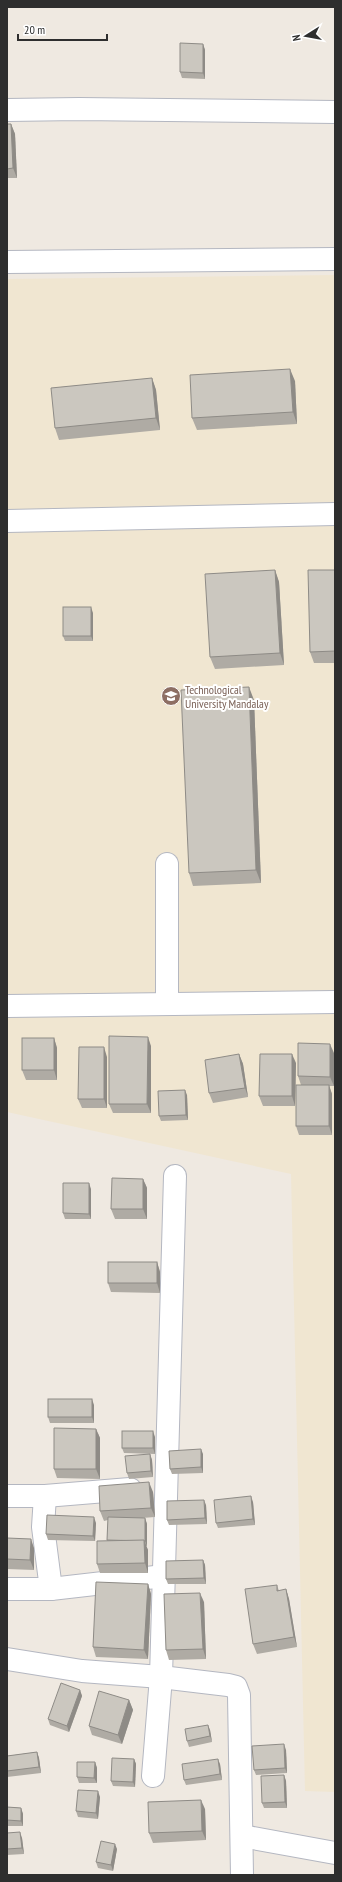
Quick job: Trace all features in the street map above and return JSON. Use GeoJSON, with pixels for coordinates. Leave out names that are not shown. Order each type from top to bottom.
{"type":"FeatureCollection","features":[{"type":"Feature","properties":{"kind":"street"},"geometry":{"type":"LineString","coordinates":[[7,110],[79,109],[335,112]]}},
{"type":"Feature","properties":{"kind":"street"},"geometry":{"type":"LineString","coordinates":[[7,262],[335,259]]}},
{"type":"Feature","properties":{"kind":"street"},"geometry":{"type":"LineString","coordinates":[[7,521],[335,514]]}},
{"type":"Feature","properties":{"kind":"street"},"geometry":{"type":"LineString","coordinates":[[167,864],[167,1004]]}},
{"type":"Feature","properties":{"kind":"street"},"geometry":{"type":"LineString","coordinates":[[7,1006],[335,1002]]}},
{"type":"Feature","properties":{"kind":"street"},"geometry":{"type":"LineString","coordinates":[[153,1776],[161,1677],[175,1176]]}},
{"type":"Feature","properties":{"kind":"street"},"geometry":{"type":"LineString","coordinates":[[7,1496],[45,1496],[167,1486]]}},
{"type":"Feature","properties":{"kind":"street"},"geometry":{"type":"LineString","coordinates":[[45,1496],[43,1527],[51,1589]]}},
{"type":"Feature","properties":{"kind":"street"},"geometry":{"type":"LineString","coordinates":[[7,1589],[51,1589],[164,1576]]}},
{"type":"Feature","properties":{"kind":"street"},"geometry":{"type":"LineString","coordinates":[[7,1659],[82,1671],[161,1677],[236,1687],[239,1695],[242,1875]]}},
{"type":"Feature","properties":{"kind":"street"},"geometry":{"type":"LineString","coordinates":[[242,1836],[335,1853]]}},
{"type":"Feature","properties":{"kind":"shaded area","name":"Technological University Mandalay"},"geometry":{"type":"Polygon","coordinates":[[[335,275],[335,1792],[305,1791],[291,1174],[7,1112],[7,279],[335,275]]]}},
{"type":"Feature","properties":{"kind":"building"},"geometry":{"type":"Polygon","coordinates":[[[180,43],[203,44],[203,73],[180,72],[180,43]]]}},
{"type":"Feature","properties":{"kind":"building"},"geometry":{"type":"Polygon","coordinates":[[[7,124],[11,124],[13,168],[7,169],[7,124]]]}},
{"type":"Feature","properties":{"kind":"building"},"geometry":{"type":"Polygon","coordinates":[[[290,369],[293,412],[192,418],[190,375],[290,369]]]}},
{"type":"Feature","properties":{"kind":"building"},"geometry":{"type":"Polygon","coordinates":[[[152,378],[156,418],[55,428],[51,388],[152,378]]]}},
{"type":"Feature","properties":{"kind":"building"},"geometry":{"type":"Polygon","coordinates":[[[275,570],[280,653],[210,657],[205,574],[275,570]]]}},
{"type":"Feature","properties":{"kind":"building"},"geometry":{"type":"Polygon","coordinates":[[[308,570],[335,570],[335,651],[310,652],[308,570]]]}},
{"type":"Feature","properties":{"kind":"building"},"geometry":{"type":"Polygon","coordinates":[[[63,607],[91,607],[91,636],[63,636],[63,607]]]}},
{"type":"Feature","properties":{"kind":"building"},"geometry":{"type":"Polygon","coordinates":[[[249,687],[256,870],[189,873],[181,690],[249,687]]]}},
{"type":"Feature","properties":{"kind":"building"},"geometry":{"type":"Polygon","coordinates":[[[109,1036],[148,1037],[147,1104],[109,1104],[109,1036]]]}},
{"type":"Feature","properties":{"kind":"building"},"geometry":{"type":"Polygon","coordinates":[[[22,1038],[54,1038],[54,1070],[22,1070],[22,1038]]]}},
{"type":"Feature","properties":{"kind":"building"},"geometry":{"type":"Polygon","coordinates":[[[298,1043],[330,1044],[330,1077],[298,1076],[298,1043]]]}},
{"type":"Feature","properties":{"kind":"building"},"geometry":{"type":"Polygon","coordinates":[[[79,1047],[104,1047],[104,1099],[78,1099],[79,1047]]]}},
{"type":"Feature","properties":{"kind":"building"},"geometry":{"type":"Polygon","coordinates":[[[239,1054],[245,1088],[209,1093],[205,1060],[239,1054]]]}},
{"type":"Feature","properties":{"kind":"building"},"geometry":{"type":"Polygon","coordinates":[[[260,1054],[292,1054],[292,1096],[259,1096],[260,1054]]]}},
{"type":"Feature","properties":{"kind":"building"},"geometry":{"type":"Polygon","coordinates":[[[296,1085],[329,1085],[329,1126],[296,1126],[296,1085]]]}},
{"type":"Feature","properties":{"kind":"building"},"geometry":{"type":"Polygon","coordinates":[[[185,1090],[186,1115],[159,1116],[158,1091],[185,1090]]]}},
{"type":"Feature","properties":{"kind":"building"},"geometry":{"type":"Polygon","coordinates":[[[112,1178],[143,1179],[143,1209],[111,1209],[112,1178]]]}},
{"type":"Feature","properties":{"kind":"building"},"geometry":{"type":"Polygon","coordinates":[[[63,1183],[89,1183],[89,1214],[63,1213],[63,1183]]]}},
{"type":"Feature","properties":{"kind":"building"},"geometry":{"type":"Polygon","coordinates":[[[108,1262],[157,1262],[157,1283],[108,1283],[108,1262]]]}},
{"type":"Feature","properties":{"kind":"building"},"geometry":{"type":"Polygon","coordinates":[[[48,1399],[92,1399],[92,1417],[48,1417],[48,1399]]]}},
{"type":"Feature","properties":{"kind":"building"},"geometry":{"type":"Polygon","coordinates":[[[54,1428],[96,1429],[96,1469],[54,1469],[54,1428]]]}},
{"type":"Feature","properties":{"kind":"building"},"geometry":{"type":"Polygon","coordinates":[[[122,1431],[153,1431],[153,1448],[122,1448],[122,1431]]]}},
{"type":"Feature","properties":{"kind":"building"},"geometry":{"type":"Polygon","coordinates":[[[201,1449],[201,1467],[170,1469],[169,1451],[201,1449]]]}},
{"type":"Feature","properties":{"kind":"building"},"geometry":{"type":"Polygon","coordinates":[[[150,1454],[151,1471],[127,1473],[125,1456],[150,1454]]]}},
{"type":"Feature","properties":{"kind":"building"},"geometry":{"type":"Polygon","coordinates":[[[149,1482],[151,1508],[100,1511],[99,1486],[149,1482]]]}},
{"type":"Feature","properties":{"kind":"building"},"geometry":{"type":"Polygon","coordinates":[[[251,1496],[253,1519],[216,1523],[214,1500],[251,1496]]]}},
{"type":"Feature","properties":{"kind":"building"},"geometry":{"type":"Polygon","coordinates":[[[204,1500],[205,1518],[167,1520],[167,1501],[204,1500]]]}},
{"type":"Feature","properties":{"kind":"building"},"geometry":{"type":"Polygon","coordinates":[[[47,1515],[94,1517],[93,1536],[46,1534],[47,1515]]]}},
{"type":"Feature","properties":{"kind":"building"},"geometry":{"type":"Polygon","coordinates":[[[108,1517],[145,1518],[145,1541],[107,1540],[108,1517]]]}},
{"type":"Feature","properties":{"kind":"building"},"geometry":{"type":"Polygon","coordinates":[[[7,1538],[31,1539],[30,1560],[7,1559],[7,1538]]]}},
{"type":"Feature","properties":{"kind":"building"},"geometry":{"type":"Polygon","coordinates":[[[144,1540],[145,1563],[97,1564],[97,1541],[144,1540]]]}},
{"type":"Feature","properties":{"kind":"building"},"geometry":{"type":"Polygon","coordinates":[[[203,1560],[204,1578],[166,1579],[166,1561],[203,1560]]]}},
{"type":"Feature","properties":{"kind":"building"},"geometry":{"type":"Polygon","coordinates":[[[96,1582],[148,1584],[144,1650],[93,1647],[96,1582]]]}},
{"type":"Feature","properties":{"kind":"building"},"geometry":{"type":"Polygon","coordinates":[[[277,1585],[277,1591],[286,1589],[294,1637],[253,1644],[245,1589],[277,1585]]]}},
{"type":"Feature","properties":{"kind":"building"},"geometry":{"type":"Polygon","coordinates":[[[200,1593],[203,1649],[166,1650],[164,1594],[200,1593]]]}},
{"type":"Feature","properties":{"kind":"building"},"geometry":{"type":"Polygon","coordinates":[[[61,1683],[80,1690],[67,1726],[48,1719],[61,1683]]]}},
{"type":"Feature","properties":{"kind":"building"},"geometry":{"type":"Polygon","coordinates":[[[99,1691],[129,1700],[118,1735],[89,1726],[99,1691]]]}},
{"type":"Feature","properties":{"kind":"building"},"geometry":{"type":"Polygon","coordinates":[[[208,1725],[210,1736],[187,1741],[185,1729],[208,1725]]]}},
{"type":"Feature","properties":{"kind":"building"},"geometry":{"type":"Polygon","coordinates":[[[284,1744],[285,1768],[254,1770],[252,1746],[284,1744]]]}},
{"type":"Feature","properties":{"kind":"building"},"geometry":{"type":"Polygon","coordinates":[[[37,1752],[39,1767],[7,1771],[7,1756],[37,1752]]]}},
{"type":"Feature","properties":{"kind":"building"},"geometry":{"type":"Polygon","coordinates":[[[112,1758],[134,1759],[133,1782],[111,1781],[112,1758]]]}},
{"type":"Feature","properties":{"kind":"building"},"geometry":{"type":"Polygon","coordinates":[[[218,1759],[220,1774],[184,1780],[182,1764],[218,1759]]]}},
{"type":"Feature","properties":{"kind":"building"},"geometry":{"type":"Polygon","coordinates":[[[77,1762],[95,1762],[94,1778],[77,1777],[77,1762]]]}},
{"type":"Feature","properties":{"kind":"building"},"geometry":{"type":"Polygon","coordinates":[[[284,1775],[285,1802],[262,1803],[261,1776],[284,1775]]]}},
{"type":"Feature","properties":{"kind":"building"},"geometry":{"type":"Polygon","coordinates":[[[78,1790],[98,1791],[96,1813],[76,1811],[78,1790]]]}},
{"type":"Feature","properties":{"kind":"building"},"geometry":{"type":"Polygon","coordinates":[[[201,1800],[202,1831],[149,1833],[148,1802],[201,1800]]]}},
{"type":"Feature","properties":{"kind":"building"},"geometry":{"type":"Polygon","coordinates":[[[7,1807],[21,1808],[21,1821],[7,1820],[7,1807]]]}},
{"type":"Feature","properties":{"kind":"building"},"geometry":{"type":"Polygon","coordinates":[[[20,1832],[22,1848],[7,1849],[7,1833],[20,1832]]]}},
{"type":"Feature","properties":{"kind":"building"},"geometry":{"type":"Polygon","coordinates":[[[101,1841],[115,1844],[111,1865],[96,1862],[101,1841]]]}},
{"type":"Feature","properties":{"kind":"place","name":"Technological University Mandalay"},"geometry":{"type":"Point","coordinates":[171,696]}}]}
